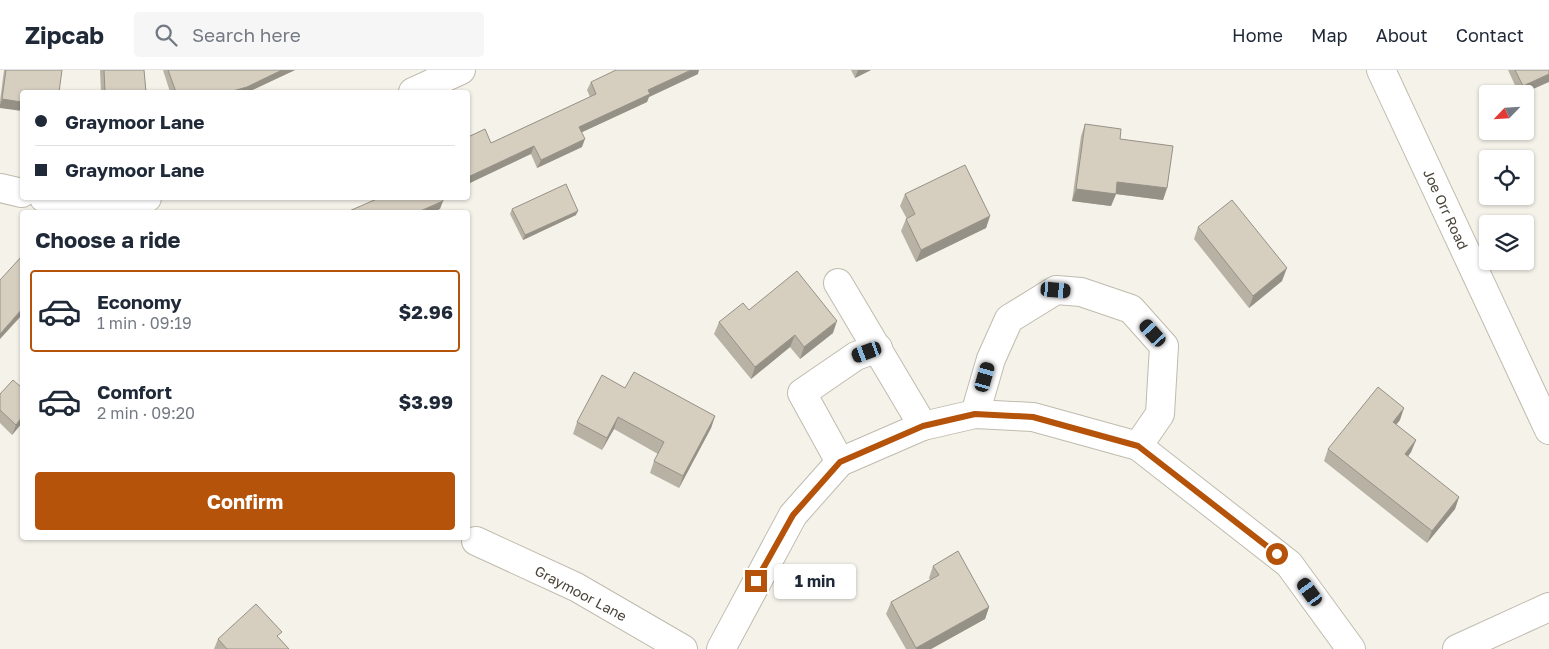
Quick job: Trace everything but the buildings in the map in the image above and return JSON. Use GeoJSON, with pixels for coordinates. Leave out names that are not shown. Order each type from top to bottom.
{"type":"FeatureCollection","features":[{"type":"Feature","properties":{"kind":"street"},"geometry":{"type":"LineString","coordinates":[[417,90],[461,70]]}},
{"type":"Feature","properties":{"kind":"street","name":"Joe Orr Road"},"geometry":{"type":"LineString","coordinates":[[1381,70],[1549,430]]}},
{"type":"Feature","properties":{"kind":"street"},"geometry":{"type":"LineString","coordinates":[[0,188],[20,193]]}},
{"type":"Feature","properties":{"kind":"street"},"geometry":{"type":"LineString","coordinates":[[838,283],[923,426]]}},
{"type":"Feature","properties":{"kind":"street"},"geometry":{"type":"LineString","coordinates":[[975,414],[991,359],[1010,319],[1056,290],[1080,292],[1131,309],[1164,346],[1160,414],[1138,446]]}},
{"type":"Feature","properties":{"kind":"street"},"geometry":{"type":"LineString","coordinates":[[840,462],[802,393],[856,356],[878,348]]}},
{"type":"Feature","properties":{"kind":"street"},"geometry":{"type":"LineString","coordinates":[[721,649],[793,515],[840,462],[923,426],[975,414],[1033,417],[1138,446],[1289,564],[1351,649]]}},
{"type":"Feature","properties":{"kind":"street","name":"Graymoor Lane"},"geometry":{"type":"LineString","coordinates":[[476,541],[576,587],[683,649]]}},
{"type":"Feature","properties":{"kind":"street"},"geometry":{"type":"LineString","coordinates":[[1456,649],[1549,607]]}},
{"type":"Feature","properties":{"kind":"route"},"geometry":{"type":"LineString","coordinates":[[756,581],[793,515],[840,462],[923,426],[975,414],[1033,417],[1138,446],[1277,554]]}}]}
